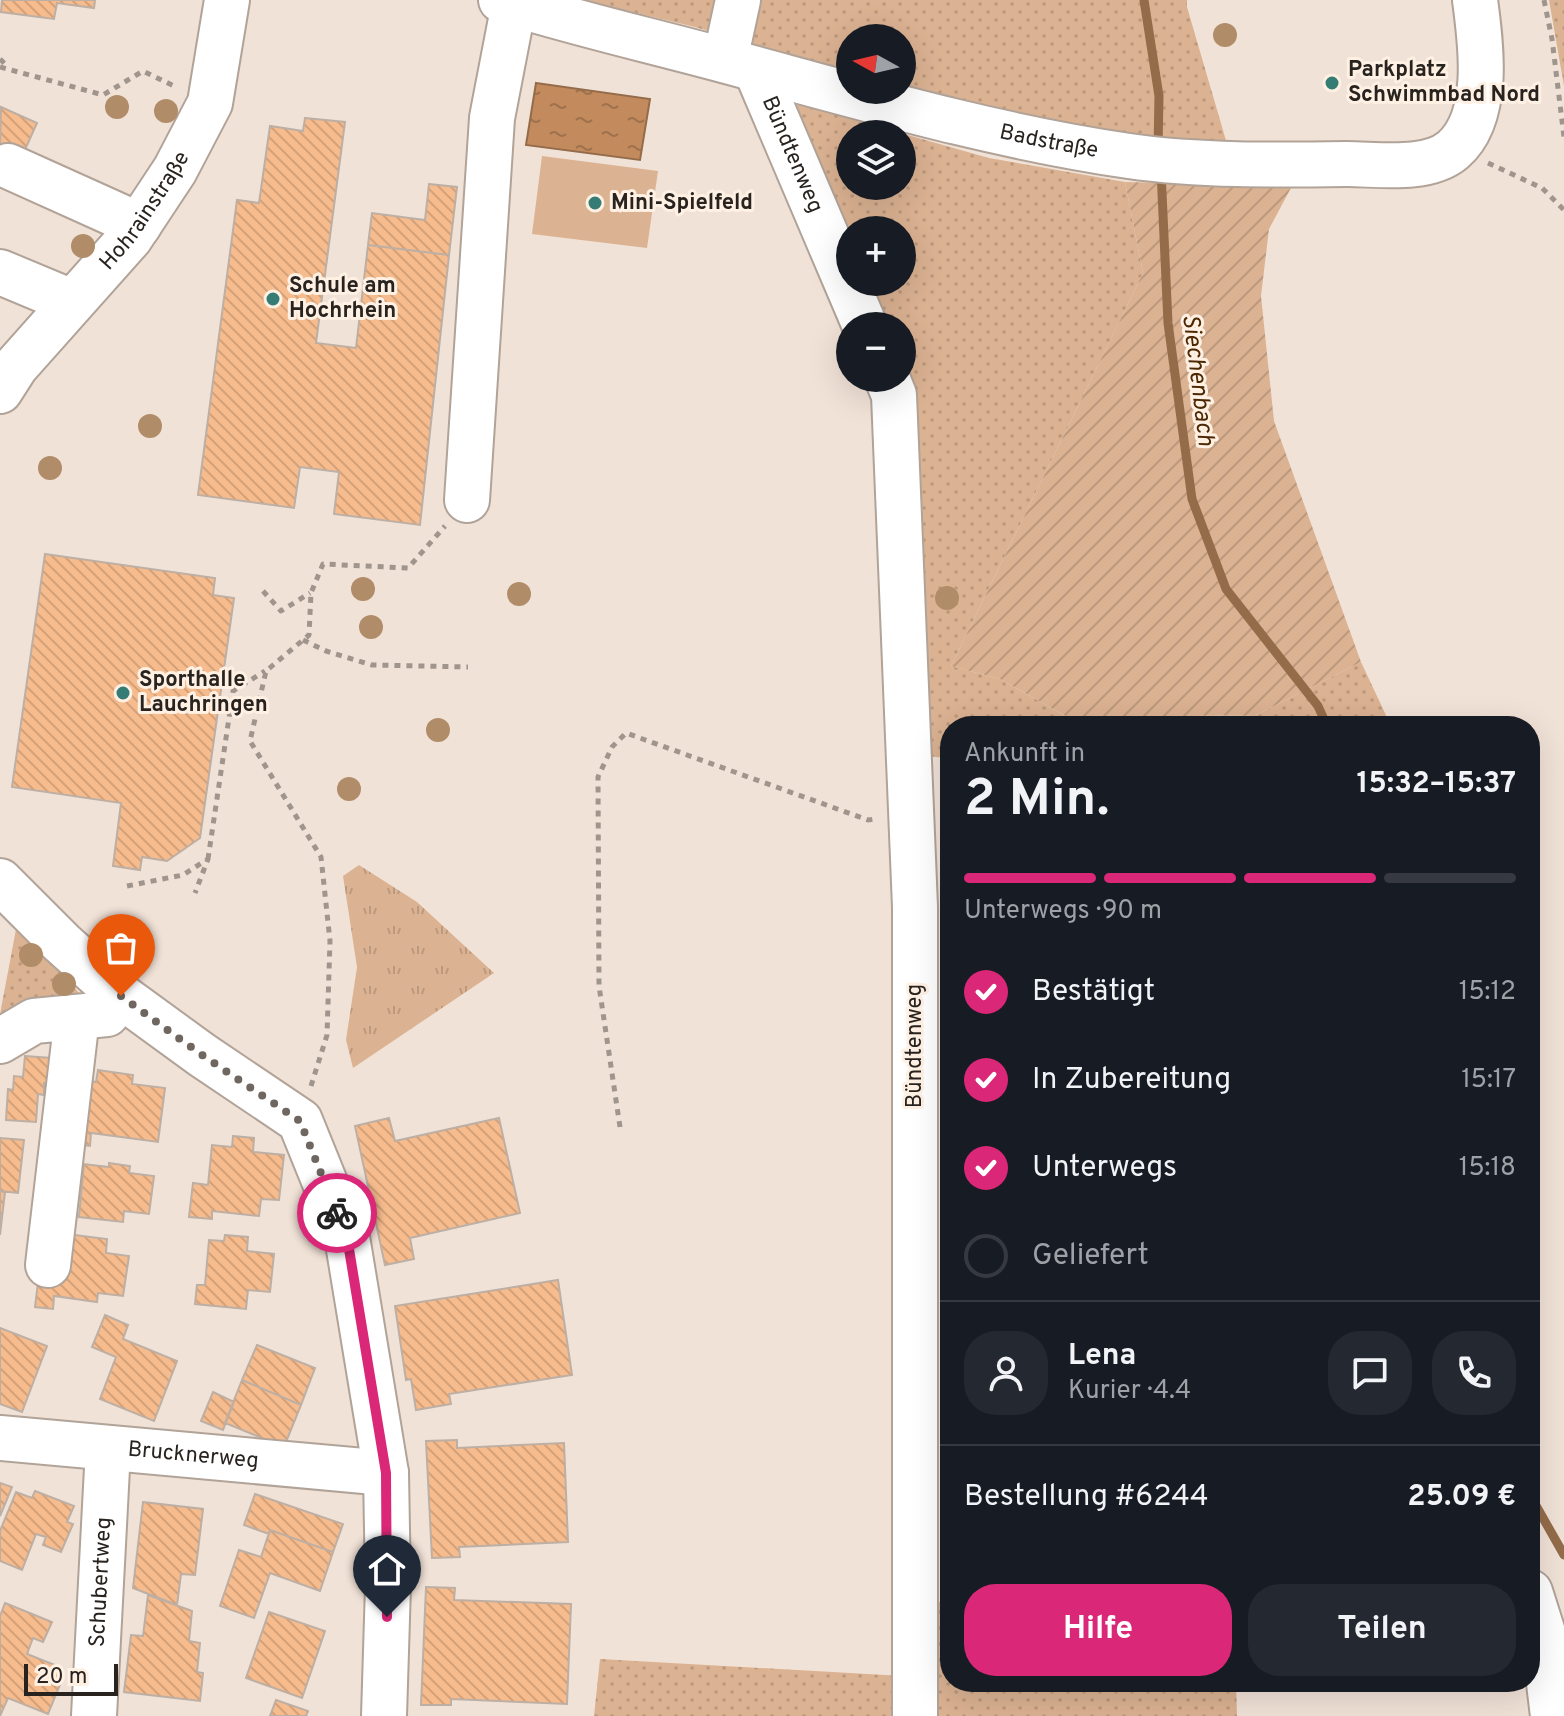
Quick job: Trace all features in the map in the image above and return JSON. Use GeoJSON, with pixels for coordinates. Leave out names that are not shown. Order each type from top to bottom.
{"type":"FeatureCollection","features":[{"type":"Feature","properties":{"kind":"street","name":"Hohrainstraße"},"geometry":{"type":"LineString","coordinates":[[0,391],[16,366],[134,232],[175,170],[210,103],[227,0]]}},
{"type":"Feature","properties":{"kind":"street"},"geometry":{"type":"LineString","coordinates":[[738,0],[741,65]]}},
{"type":"Feature","properties":{"kind":"street"},"geometry":{"type":"LineString","coordinates":[[1453,149],[1470,126],[1481,96],[1475,0]]}},
{"type":"Feature","properties":{"kind":"street"},"geometry":{"type":"LineString","coordinates":[[467,500],[492,118],[507,2]]}},
{"type":"Feature","properties":{"kind":"street","name":"Badstraße"},"geometry":{"type":"LineString","coordinates":[[507,2],[859,99],[996,132],[1132,157],[1279,166],[1404,164],[1432,160],[1453,149]]}},
{"type":"Feature","properties":{"kind":"street","name":"Bündtenweg"},"geometry":{"type":"LineString","coordinates":[[741,65],[858,312]]}},
{"type":"Feature","properties":{"kind":"street"},"geometry":{"type":"LineString","coordinates":[[4,172],[134,232]]}},
{"type":"Feature","properties":{"kind":"street"},"geometry":{"type":"LineString","coordinates":[[0,272],[61,314]]}},
{"type":"Feature","properties":{"kind":"street"},"geometry":{"type":"LineString","coordinates":[[0,302],[61,314]]}},
{"type":"Feature","properties":{"kind":"street","name":"Bündtenweg"},"geometry":{"type":"LineString","coordinates":[[893,392],[915,907],[915,1716]]}},
{"type":"Feature","properties":{"kind":"street"},"geometry":{"type":"LineString","coordinates":[[1,891],[131,1004],[300,1121],[347,1237],[386,1473],[388,1586],[384,1716]]}},
{"type":"Feature","properties":{"kind":"street"},"geometry":{"type":"LineString","coordinates":[[0,1041],[34,1021],[105,1014],[131,1004]]}},
{"type":"Feature","properties":{"kind":"street"},"geometry":{"type":"LineString","coordinates":[[48,1265],[77,1017]]}},
{"type":"Feature","properties":{"kind":"street","name":"Brucknerweg"},"geometry":{"type":"LineString","coordinates":[[0,1438],[386,1473]]}},
{"type":"Feature","properties":{"kind":"street","name":"Schubertweg"},"geometry":{"type":"LineString","coordinates":[[94,1716],[108,1449]]}},
{"type":"Feature","properties":{"kind":"street"},"geometry":{"type":"LineString","coordinates":[[1540,1624],[1553,1716]]}},
{"type":"Feature","properties":{"kind":"path"},"geometry":{"type":"LineString","coordinates":[[1544,0],[1564,137]]}},
{"type":"Feature","properties":{"kind":"path"},"geometry":{"type":"LineString","coordinates":[[0,59],[9,68]]}},
{"type":"Feature","properties":{"kind":"path"},"geometry":{"type":"LineString","coordinates":[[0,67],[103,95],[143,71],[210,103]]}},
{"type":"Feature","properties":{"kind":"path"},"geometry":{"type":"LineString","coordinates":[[1453,149],[1542,188],[1564,210]]}},
{"type":"Feature","properties":{"kind":"path"},"geometry":{"type":"LineString","coordinates":[[195,893],[208,859],[233,691],[266,671],[309,635],[311,593],[323,564],[408,568],[467,500]]}},
{"type":"Feature","properties":{"kind":"path"},"geometry":{"type":"LineString","coordinates":[[263,591],[281,611],[311,593]]}},
{"type":"Feature","properties":{"kind":"path"},"geometry":{"type":"LineString","coordinates":[[303,640],[326,651],[372,665],[468,667]]}},
{"type":"Feature","properties":{"kind":"path"},"geometry":{"type":"LineString","coordinates":[[266,671],[250,741],[321,857],[330,941],[327,1035],[300,1121]]}},
{"type":"Feature","properties":{"kind":"path"},"geometry":{"type":"LineString","coordinates":[[620,1127],[599,986],[598,777],[612,747],[626,733],[868,820],[911,811]]}},
{"type":"Feature","properties":{"kind":"path"},"geometry":{"type":"LineString","coordinates":[[127,886],[183,875],[208,859]]}},
{"type":"Feature","properties":{"kind":"green space"},"geometry":{"type":"Polygon","coordinates":[[[582,0],[1187,0],[1227,144],[1121,137],[977,108],[916,91],[916,24],[836,24],[836,68],[695,27],[582,0]]]}},
{"type":"Feature","properties":{"kind":"green space"},"geometry":{"type":"Polygon","coordinates":[[[1549,0],[1564,0],[1564,86],[1549,0]]]}},
{"type":"Feature","properties":{"kind":"green space"},"geometry":{"type":"Polygon","coordinates":[[[798,104],[855,120],[836,120],[836,200],[916,200],[916,137],[989,158],[1125,182],[1143,273],[951,666],[1000,679],[1065,716],[940,716],[940,757],[921,756],[903,392],[916,392],[916,312],[876,312],[870,296],[916,296],[916,216],[837,216],[795,115],[798,104]]]}},
{"type":"Feature","properties":{"kind":"green space","name":"Mini-Spielfeld"},"geometry":{"type":"Polygon","coordinates":[[[542,156],[658,171],[647,248],[532,234],[542,156]]]}},
{"type":"Feature","properties":{"kind":"green space"},"geometry":{"type":"Polygon","coordinates":[[[1125,182],[1292,186],[1269,229],[1261,296],[1274,421],[1361,662],[1256,715],[1065,716],[1000,679],[951,666],[1143,273],[1125,182]]]}},
{"type":"Feature","properties":{"kind":"green space"},"geometry":{"type":"Polygon","coordinates":[[[1361,662],[1386,716],[1194,716],[1256,715],[1361,662]]]}},
{"type":"Feature","properties":{"kind":"green space"},"geometry":{"type":"Polygon","coordinates":[[[359,865],[417,902],[494,973],[353,1068],[346,1040],[357,967],[343,876],[359,865]]]}},
{"type":"Feature","properties":{"kind":"green space"},"geometry":{"type":"Polygon","coordinates":[[[17,924],[81,995],[0,1014],[17,924]]]}},
{"type":"Feature","properties":{"kind":"green space"},"geometry":{"type":"Polygon","coordinates":[[[935,1602],[940,1602],[940,1692],[1236,1692],[1237,1716],[934,1716],[935,1602]]]}},
{"type":"Feature","properties":{"kind":"green space"},"geometry":{"type":"Polygon","coordinates":[[[600,1659],[903,1676],[903,1716],[594,1716],[600,1659]]]}},
{"type":"Feature","properties":{"kind":"water"},"geometry":{"type":"Polygon","coordinates":[[[536,83],[650,99],[640,160],[526,145],[536,83]]]}},
{"type":"Feature","properties":{"kind":"building"},"geometry":{"type":"Polygon","coordinates":[[[2,0],[95,0],[94,8],[57,3],[54,19],[1,12],[2,0]]]}},
{"type":"Feature","properties":{"kind":"building"},"geometry":{"type":"Polygon","coordinates":[[[1,107],[37,123],[20,161],[0,152],[1,107]]]}},
{"type":"Feature","properties":{"kind":"building","name":"Schule am Hochrhein"},"geometry":{"type":"Polygon","coordinates":[[[305,118],[345,122],[316,343],[356,348],[368,245],[449,255],[420,525],[334,514],[339,472],[300,467],[294,508],[198,495],[237,200],[259,203],[270,126],[303,131],[305,118]]]}},
{"type":"Feature","properties":{"kind":"building"},"geometry":{"type":"Polygon","coordinates":[[[429,184],[457,187],[449,255],[368,245],[372,213],[425,220],[429,184]]]}},
{"type":"Feature","properties":{"kind":"building","name":"Sporthalle Lauchringen"},"geometry":{"type":"Polygon","coordinates":[[[45,554],[215,578],[213,595],[234,598],[200,838],[167,861],[142,857],[140,870],[113,866],[121,803],[12,787],[45,554]]]}},
{"type":"Feature","properties":{"kind":"building"},"geometry":{"type":"Polygon","coordinates":[[[25,1056],[51,1058],[50,1083],[44,1083],[44,1095],[38,1094],[36,1122],[6,1120],[8,1089],[13,1090],[14,1076],[23,1077],[25,1056]]]}},
{"type":"Feature","properties":{"kind":"building"},"geometry":{"type":"Polygon","coordinates":[[[98,1070],[133,1075],[132,1084],[165,1088],[158,1142],[91,1133],[90,1146],[72,1144],[89,1081],[96,1082],[98,1070]]]}},
{"type":"Feature","properties":{"kind":"building"},"geometry":{"type":"Polygon","coordinates":[[[389,1118],[395,1141],[499,1118],[520,1213],[410,1238],[414,1259],[385,1265],[355,1126],[389,1118]]]}},
{"type":"Feature","properties":{"kind":"building"},"geometry":{"type":"Polygon","coordinates":[[[233,1136],[254,1138],[253,1152],[284,1155],[279,1200],[261,1199],[259,1216],[212,1211],[212,1219],[189,1217],[193,1183],[208,1185],[212,1145],[232,1147],[233,1136]]]}},
{"type":"Feature","properties":{"kind":"building"},"geometry":{"type":"Polygon","coordinates":[[[0,1138],[24,1140],[18,1193],[0,1191],[0,1138]]]}},
{"type":"Feature","properties":{"kind":"building"},"geometry":{"type":"Polygon","coordinates":[[[109,1163],[130,1166],[129,1173],[154,1176],[149,1214],[124,1211],[123,1222],[79,1217],[84,1164],[109,1167],[109,1163]]]}},
{"type":"Feature","properties":{"kind":"building"},"geometry":{"type":"Polygon","coordinates":[[[0,1191],[5,1192],[0,1235],[0,1191]]]}},
{"type":"Feature","properties":{"kind":"building"},"geometry":{"type":"Polygon","coordinates":[[[59,1233],[107,1239],[106,1253],[129,1256],[123,1296],[98,1293],[97,1302],[54,1296],[53,1309],[35,1307],[39,1274],[59,1233]]]}},
{"type":"Feature","properties":{"kind":"building"},"geometry":{"type":"Polygon","coordinates":[[[225,1235],[248,1237],[247,1251],[274,1254],[270,1292],[248,1290],[246,1309],[195,1304],[197,1285],[205,1285],[209,1240],[224,1241],[225,1235]]]}},
{"type":"Feature","properties":{"kind":"building"},"geometry":{"type":"Polygon","coordinates":[[[558,1280],[572,1375],[449,1394],[451,1404],[416,1410],[411,1379],[406,1380],[395,1306],[558,1280]]]}},
{"type":"Feature","properties":{"kind":"building"},"geometry":{"type":"Polygon","coordinates":[[[105,1315],[128,1325],[123,1339],[177,1361],[154,1421],[100,1399],[116,1357],[92,1347],[105,1315]]]}},
{"type":"Feature","properties":{"kind":"building"},"geometry":{"type":"Polygon","coordinates":[[[0,1328],[47,1346],[22,1412],[0,1404],[0,1328]]]}},
{"type":"Feature","properties":{"kind":"building"},"geometry":{"type":"Polygon","coordinates":[[[257,1345],[315,1368],[301,1405],[242,1380],[257,1345]]]}},
{"type":"Feature","properties":{"kind":"building"},"geometry":{"type":"Polygon","coordinates":[[[242,1380],[301,1405],[284,1447],[225,1423],[242,1380]]]}},
{"type":"Feature","properties":{"kind":"building"},"geometry":{"type":"Polygon","coordinates":[[[213,1392],[234,1402],[223,1430],[201,1421],[213,1392]]]}},
{"type":"Feature","properties":{"kind":"building"},"geometry":{"type":"Polygon","coordinates":[[[457,1440],[457,1448],[564,1443],[568,1542],[459,1547],[460,1557],[432,1558],[426,1441],[457,1440]]]}},
{"type":"Feature","properties":{"kind":"building"},"geometry":{"type":"Polygon","coordinates":[[[0,1483],[12,1487],[0,1516],[0,1483]]]}},
{"type":"Feature","properties":{"kind":"building"},"geometry":{"type":"Polygon","coordinates":[[[35,1491],[74,1506],[67,1522],[73,1524],[61,1552],[43,1545],[46,1537],[36,1534],[22,1570],[0,1561],[0,1531],[16,1492],[32,1498],[35,1491]]]}},
{"type":"Feature","properties":{"kind":"building"},"geometry":{"type":"Polygon","coordinates":[[[255,1494],[343,1524],[333,1552],[270,1530],[269,1534],[244,1525],[255,1494]]]}},
{"type":"Feature","properties":{"kind":"building"},"geometry":{"type":"Polygon","coordinates":[[[143,1502],[203,1509],[195,1575],[181,1574],[177,1605],[133,1588],[143,1502]]]}},
{"type":"Feature","properties":{"kind":"building"},"geometry":{"type":"Polygon","coordinates":[[[270,1530],[333,1552],[320,1591],[270,1573],[254,1618],[220,1606],[239,1550],[261,1557],[270,1530]]]}},
{"type":"Feature","properties":{"kind":"building"},"geometry":{"type":"Polygon","coordinates":[[[426,1587],[455,1588],[454,1600],[571,1604],[567,1704],[451,1699],[451,1705],[421,1705],[426,1587]]]}},
{"type":"Feature","properties":{"kind":"building"},"geometry":{"type":"Polygon","coordinates":[[[148,1595],[192,1611],[189,1641],[200,1643],[197,1672],[203,1673],[200,1701],[124,1692],[131,1635],[143,1636],[148,1595]]]}},
{"type":"Feature","properties":{"kind":"building"},"geometry":{"type":"Polygon","coordinates":[[[5,1603],[52,1622],[43,1642],[33,1638],[27,1654],[60,1667],[62,1680],[48,1714],[8,1698],[0,1716],[0,1616],[5,1603]]]}},
{"type":"Feature","properties":{"kind":"building"},"geometry":{"type":"Polygon","coordinates":[[[269,1612],[325,1631],[302,1698],[246,1678],[269,1612]]]}},
{"type":"Feature","properties":{"kind":"building"},"geometry":{"type":"Polygon","coordinates":[[[276,1700],[308,1711],[306,1716],[270,1716],[276,1700]]]}},
{"type":"Feature","properties":{"kind":"waterway","name":"Siechenbach"},"geometry":{"type":"LineString","coordinates":[[1144,0],[1159,96],[1158,149]]}},
{"type":"Feature","properties":{"kind":"waterway","name":"Siechenbach"},"geometry":{"type":"LineString","coordinates":[[1161,171],[1168,323],[1192,499],[1226,589],[1318,706],[1322,716]]}},
{"type":"Feature","properties":{"kind":"waterway","name":"Siechenbach"},"geometry":{"type":"LineString","coordinates":[[1540,1513],[1564,1555]]}},
{"type":"Feature","properties":{"kind":"way so far"},"geometry":{"type":"LineString","coordinates":[[121,996],[300,1121],[337,1213]]}},
{"type":"Feature","properties":{"kind":"place","name":"Parkplatz Schwimmbad Nord"},"geometry":{"type":"Point","coordinates":[1332,83]}},
{"type":"Feature","properties":{"kind":"place","name":"Mini-Spielfeld"},"geometry":{"type":"Point","coordinates":[595,203]}},
{"type":"Feature","properties":{"kind":"place","name":"Schule am Hochrhein"},"geometry":{"type":"Point","coordinates":[273,299]}},
{"type":"Feature","properties":{"kind":"place","name":"Sporthalle Lauchringen"},"geometry":{"type":"Point","coordinates":[123,693]}},
{"type":"Feature","properties":{"kind":"route"},"geometry":{"type":"LineString","coordinates":[[337,1213],[347,1237],[386,1473],[387,1617]]}}]}
